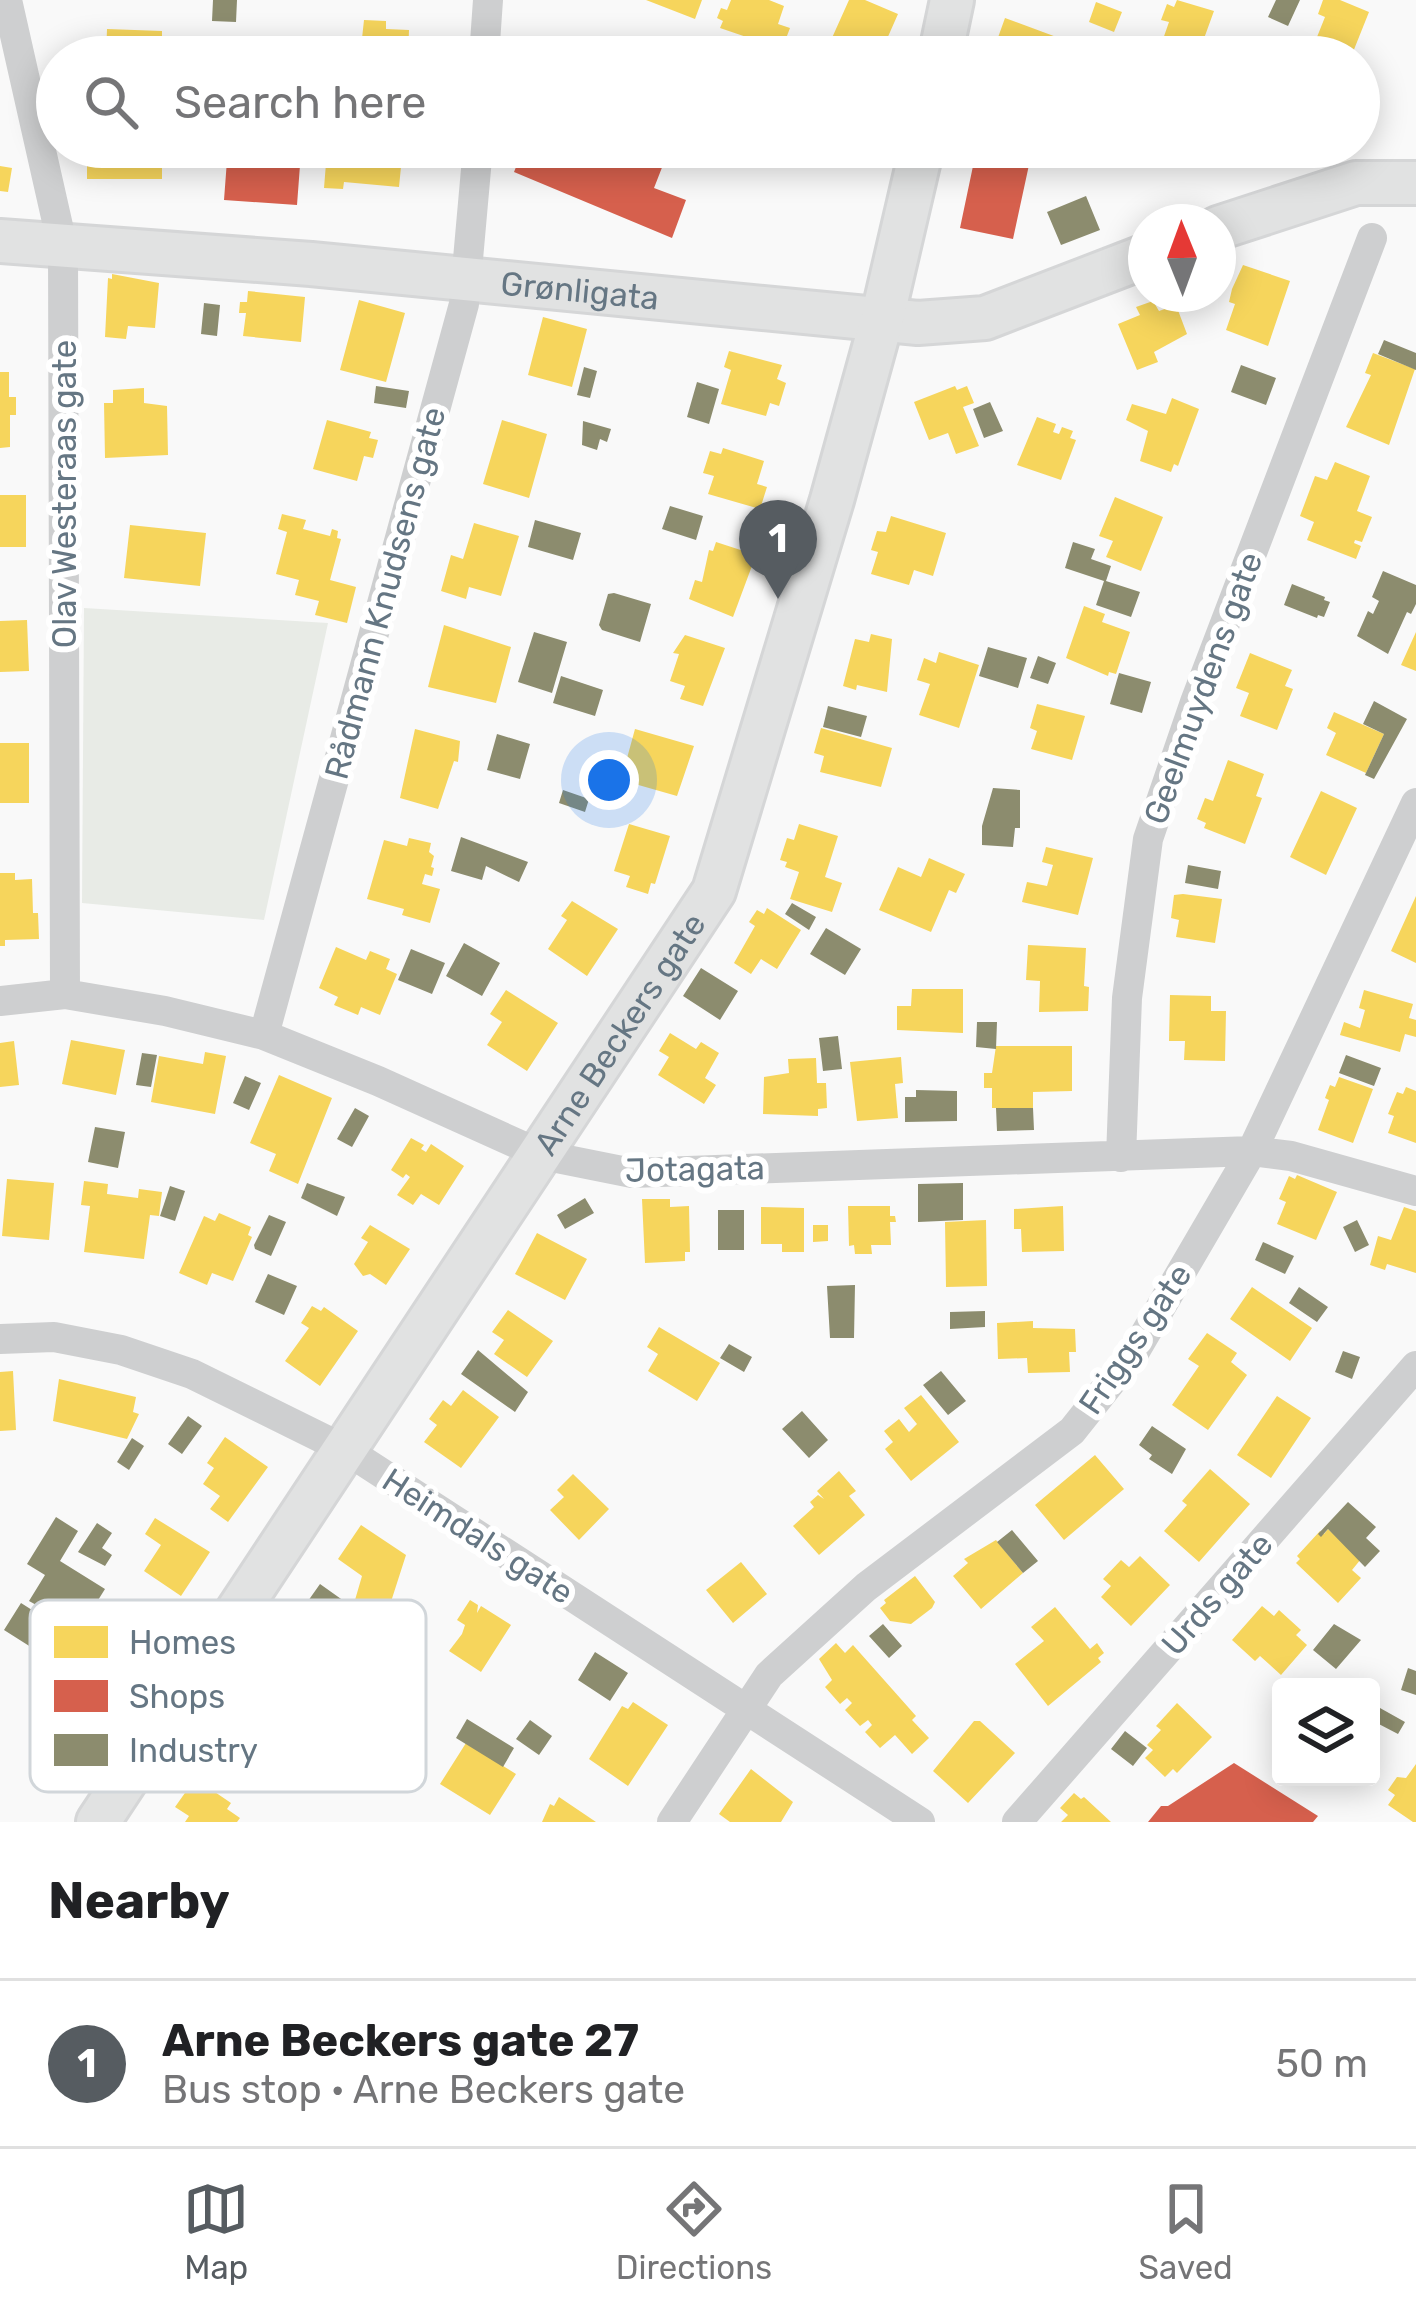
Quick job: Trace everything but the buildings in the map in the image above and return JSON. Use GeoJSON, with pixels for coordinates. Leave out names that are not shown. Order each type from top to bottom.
{"type":"FeatureCollection","features":[{"type":"Feature","properties":{"kind":"main road"},"geometry":{"type":"LineString","coordinates":[[944,36],[952,0]]}},
{"type":"Feature","properties":{"kind":"main road","name":"Arne Beckers gate"},"geometry":{"type":"LineString","coordinates":[[246,1600],[714,891],[772,707],[881,320],[917,168]]}},
{"type":"Feature","properties":{"kind":"main road"},"geometry":{"type":"LineString","coordinates":[[1236,222],[1355,183],[1416,183]]}},
{"type":"Feature","properties":{"kind":"main road","name":"Grønligata"},"geometry":{"type":"LineString","coordinates":[[0,242],[469,279],[918,323],[985,318],[1128,263]]}},
{"type":"Feature","properties":{"kind":"main road","name":"Arne Beckers gate"},"geometry":{"type":"LineString","coordinates":[[98,1822],[118,1792]]}},
{"type":"Feature","properties":{"kind":"street","name":"Olav Westeraas gate"},"geometry":{"type":"LineString","coordinates":[[7,0],[36,128]]}},
{"type":"Feature","properties":{"kind":"street"},"geometry":{"type":"LineString","coordinates":[[485,36],[488,0]]}},
{"type":"Feature","properties":{"kind":"street","name":"Olav Westeraas gate"},"geometry":{"type":"LineString","coordinates":[[45,168],[63,248],[65,994]]}},
{"type":"Feature","properties":{"kind":"street","name":"Rådmann Knudsens gate"},"geometry":{"type":"LineString","coordinates":[[264,1034],[469,279],[477,168]]}},
{"type":"Feature","properties":{"kind":"street","name":"Geelmuydens gate"},"geometry":{"type":"LineString","coordinates":[[1121,1157],[1127,998],[1148,839],[1372,238]]}},
{"type":"Feature","properties":{"kind":"street","name":"Friggs gate"},"geometry":{"type":"LineString","coordinates":[[672,1822],[770,1675],[866,1587],[1072,1431],[1134,1353],[1252,1151],[1416,803]]}},
{"type":"Feature","properties":{"kind":"street","name":"Jotagata"},"geometry":{"type":"LineString","coordinates":[[0,1001],[65,994],[264,1034],[542,1155],[632,1173],[1252,1151],[1291,1156],[1416,1191]]}},
{"type":"Feature","properties":{"kind":"street","name":"Heimdals gate"},"geometry":{"type":"LineString","coordinates":[[0,1340],[54,1337],[121,1350],[192,1374],[346,1450],[920,1822]]}},
{"type":"Feature","properties":{"kind":"street","name":"Urds gate"},"geometry":{"type":"LineString","coordinates":[[1017,1822],[1416,1366]]}},
{"type":"Feature","properties":{"kind":"shaded area"},"geometry":{"type":"Polygon","coordinates":[[[84,608],[328,623],[264,920],[82,903],[84,608]]]}},
{"type":"Feature","properties":{"kind":"place","name":"Arne Beckers gate 27"},"geometry":{"type":"Point","coordinates":[778,599]}}]}
